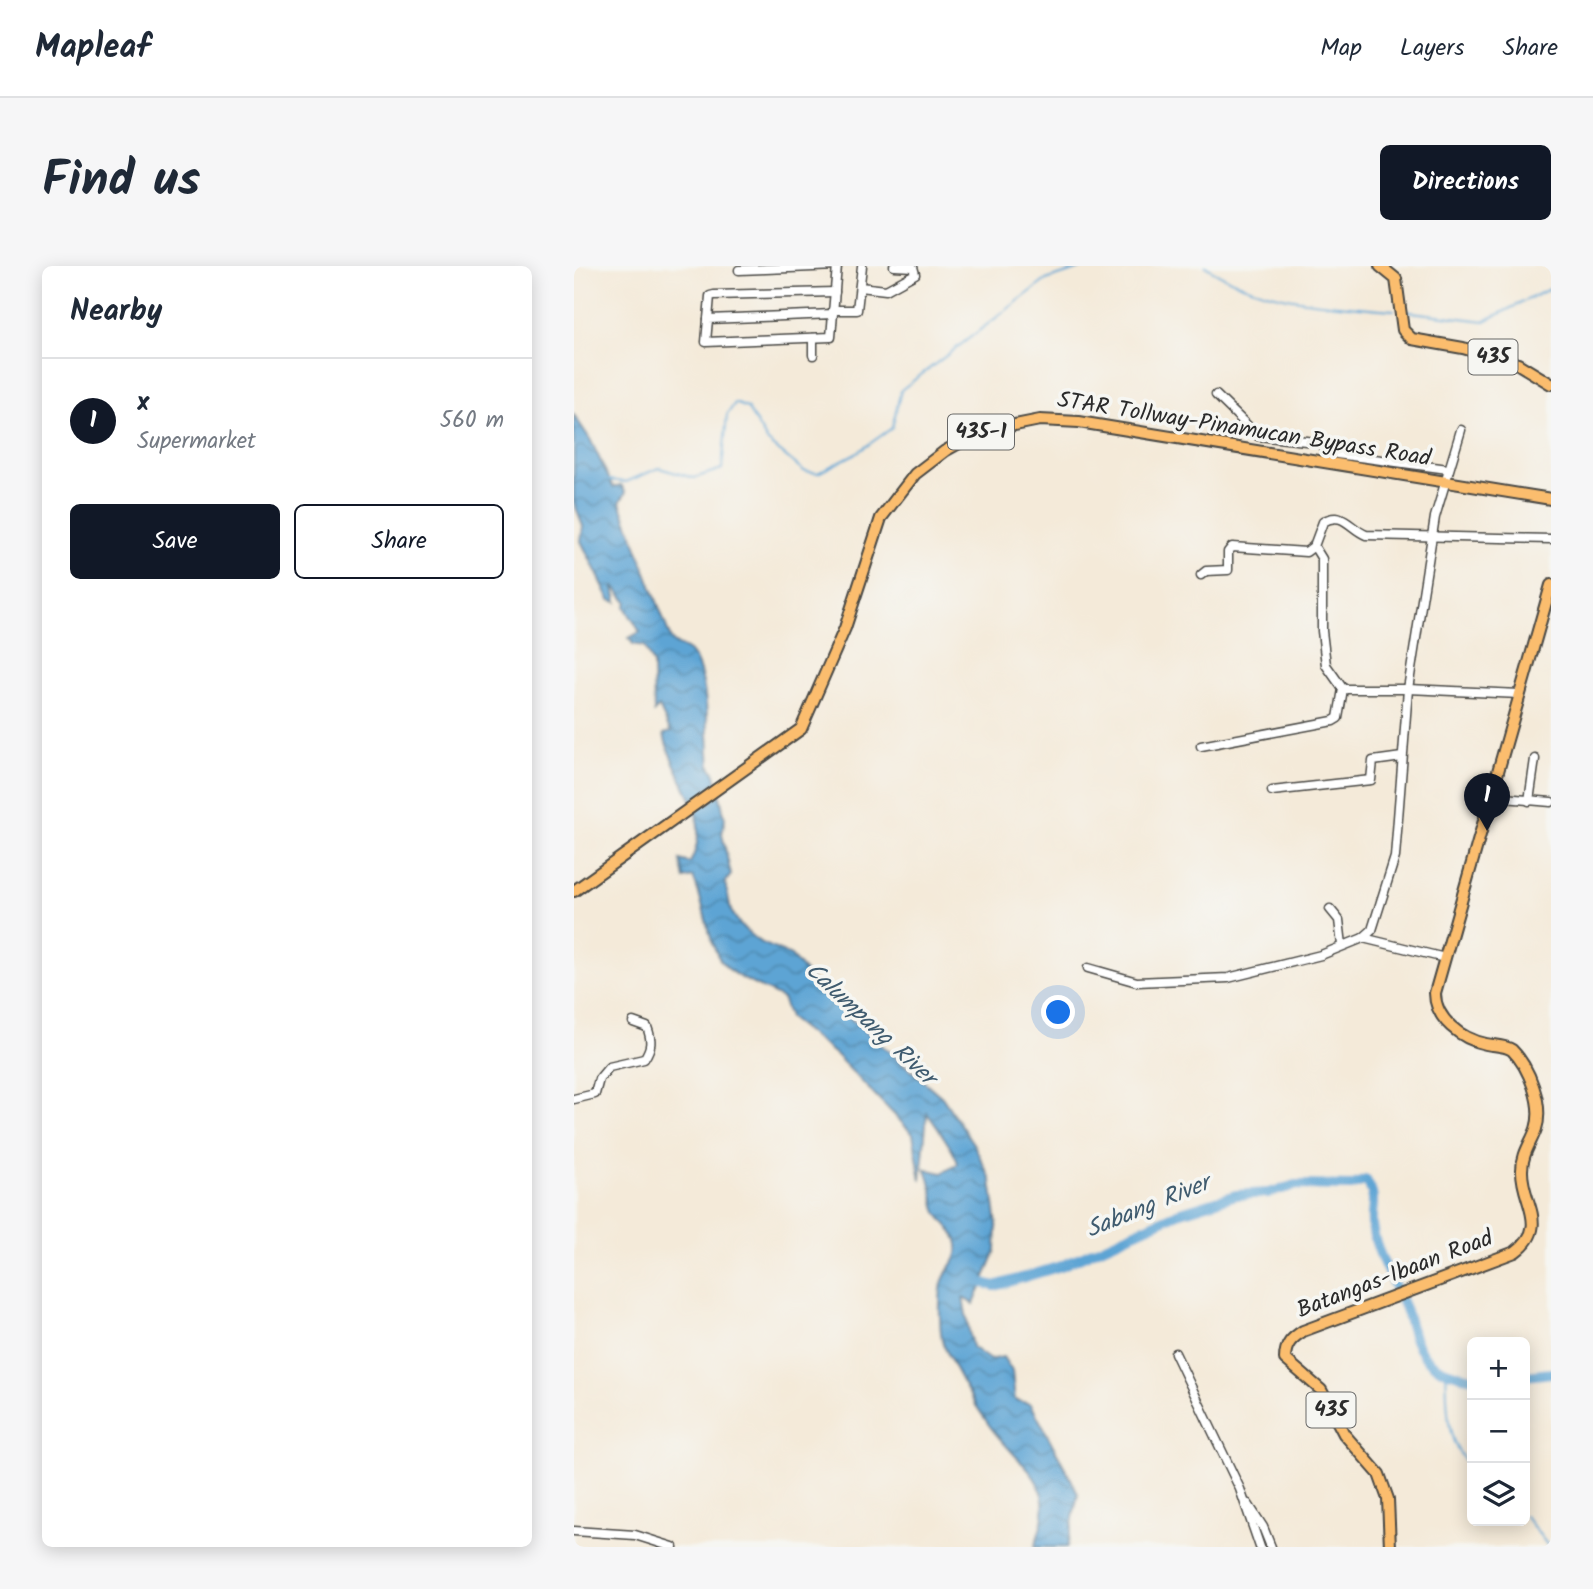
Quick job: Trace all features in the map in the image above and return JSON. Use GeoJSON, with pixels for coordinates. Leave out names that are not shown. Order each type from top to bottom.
{"type":"FeatureCollection","features":[{"type":"Feature","properties":{"kind":"main road","name":"435"},"geometry":{"type":"LineString","coordinates":[[1380,266],[1396,279],[1403,330],[1412,339],[1463,348],[1518,364],[1551,384]]}},
{"type":"Feature","properties":{"kind":"main road","name":"STAR Tollway-Pinamucan Bypass Road"},"geometry":{"type":"LineString","coordinates":[[574,891],[801,729],[810,715],[845,628],[873,538],[890,502],[928,463],[979,432],[1021,422],[1070,421],[1551,499]]}},
{"type":"Feature","properties":{"kind":"main road","name":"Batangas-Ibaan Road"},"geometry":{"type":"LineString","coordinates":[[1390,1547],[1388,1499],[1379,1474],[1344,1434],[1321,1390],[1285,1359],[1285,1349],[1292,1338],[1303,1331],[1515,1252],[1528,1240],[1534,1225],[1522,1167],[1536,1129],[1538,1103],[1512,1050],[1479,1042],[1455,1030],[1440,1014],[1435,993],[1520,694],[1546,620],[1551,585]]}},
{"type":"Feature","properties":{"kind":"street"},"geometry":{"type":"LineString","coordinates":[[739,270],[837,266],[835,292],[831,337],[706,342],[710,296],[835,292]]}},
{"type":"Feature","properties":{"kind":"street"},"geometry":{"type":"LineString","coordinates":[[708,319],[857,310],[862,266]]}},
{"type":"Feature","properties":{"kind":"street"},"geometry":{"type":"LineString","coordinates":[[860,287],[886,290],[915,274],[914,267],[894,266]]}},
{"type":"Feature","properties":{"kind":"street"},"geometry":{"type":"LineString","coordinates":[[813,338],[813,355]]}},
{"type":"Feature","properties":{"kind":"street"},"geometry":{"type":"LineString","coordinates":[[1216,395],[1248,429],[1264,438],[1308,440],[1323,444],[1337,454],[1448,469]]}},
{"type":"Feature","properties":{"kind":"street"},"geometry":{"type":"LineString","coordinates":[[1088,968],[1138,982],[1203,981],[1266,971],[1321,955],[1363,938],[1372,930],[1395,857],[1408,689],[1432,535],[1444,482],[1461,430]]}},
{"type":"Feature","properties":{"kind":"street"},"geometry":{"type":"LineString","coordinates":[[1201,746],[1338,718],[1343,689],[1326,664],[1322,631],[1322,559],[1314,546],[1319,527],[1328,519],[1345,520],[1366,535],[1551,539]]}},
{"type":"Feature","properties":{"kind":"street"},"geometry":{"type":"LineString","coordinates":[[1200,575],[1206,571],[1228,570],[1228,550],[1232,547],[1302,552],[1314,546]]}},
{"type":"Feature","properties":{"kind":"street"},"geometry":{"type":"LineString","coordinates":[[1343,689],[1520,694]]}},
{"type":"Feature","properties":{"kind":"street"},"geometry":{"type":"LineString","coordinates":[[1272,791],[1371,780],[1373,761],[1402,757]]}},
{"type":"Feature","properties":{"kind":"street"},"geometry":{"type":"LineString","coordinates":[[1530,801],[1535,759]]}},
{"type":"Feature","properties":{"kind":"street"},"geometry":{"type":"LineString","coordinates":[[1492,797],[1551,802]]}},
{"type":"Feature","properties":{"kind":"street"},"geometry":{"type":"LineString","coordinates":[[1330,909],[1339,920],[1342,945]]}},
{"type":"Feature","properties":{"kind":"street"},"geometry":{"type":"LineString","coordinates":[[1363,938],[1445,958]]}},
{"type":"Feature","properties":{"kind":"street"},"geometry":{"type":"LineString","coordinates":[[574,1099],[595,1094],[599,1079],[609,1067],[644,1059],[651,1044],[651,1037],[647,1027],[633,1022]]}},
{"type":"Feature","properties":{"kind":"street"},"geometry":{"type":"LineString","coordinates":[[1175,1353],[1242,1496],[1260,1547]]}},
{"type":"Feature","properties":{"kind":"street"},"geometry":{"type":"LineString","coordinates":[[1242,1496],[1263,1527],[1271,1547]]}},
{"type":"Feature","properties":{"kind":"street"},"geometry":{"type":"LineString","coordinates":[[574,1531],[635,1535],[673,1547]]}},
{"type":"Feature","properties":{"kind":"water"},"geometry":{"type":"Polygon","coordinates":[[[574,415],[590,439],[613,487],[621,485],[626,492],[620,502],[671,639],[689,651],[701,674],[710,766],[715,774],[725,819],[722,834],[731,875],[725,882],[731,911],[741,926],[760,942],[791,956],[830,1001],[942,1097],[974,1145],[991,1180],[997,1225],[996,1250],[974,1304],[963,1298],[972,1347],[990,1360],[1003,1357],[1012,1371],[1015,1400],[1031,1404],[1072,1481],[1078,1494],[1067,1547],[1034,1547],[1042,1524],[1044,1506],[1041,1491],[1035,1478],[983,1416],[959,1376],[942,1340],[942,1284],[955,1259],[958,1245],[955,1235],[936,1210],[925,1169],[942,1173],[958,1164],[949,1146],[927,1113],[921,1180],[913,1134],[836,1055],[789,1018],[782,998],[729,970],[718,956],[693,877],[684,879],[680,860],[690,863],[697,845],[696,812],[669,751],[664,734],[671,732],[659,707],[654,712],[653,664],[644,646],[633,644],[629,638],[640,632],[625,607],[627,602],[614,586],[617,602],[610,600],[581,541],[583,526],[574,502],[574,415]]]}},
{"type":"Feature","properties":{"kind":"waterway"},"geometry":{"type":"LineString","coordinates":[[609,480],[626,482],[659,468],[694,478],[722,469],[727,415],[735,403],[747,408],[768,442],[804,471],[818,473],[858,452],[892,428],[901,390],[1046,280],[1089,266]]}},
{"type":"Feature","properties":{"kind":"waterway"},"geometry":{"type":"LineString","coordinates":[[1205,266],[1249,288],[1273,295],[1296,300],[1394,310]]}},
{"type":"Feature","properties":{"kind":"waterway"},"geometry":{"type":"LineString","coordinates":[[1403,311],[1485,321],[1551,288]]}},
{"type":"Feature","properties":{"kind":"waterway","name":"Sabang River"},"geometry":{"type":"LineString","coordinates":[[973,1280],[995,1286],[1061,1266],[1178,1213],[1236,1195],[1268,1193],[1296,1185],[1351,1186],[1366,1180],[1373,1200],[1372,1223],[1376,1241],[1420,1350],[1429,1361],[1440,1368],[1467,1377]]}},
{"type":"Feature","properties":{"kind":"waterway"},"geometry":{"type":"LineString","coordinates":[[1446,1372],[1449,1424],[1456,1448],[1468,1463]]}},
{"type":"Feature","properties":{"kind":"waterway","name":"Sabang River"},"geometry":{"type":"LineString","coordinates":[[1530,1375],[1551,1373]]}},
{"type":"Feature","properties":{"kind":"waterway"},"geometry":{"type":"LineString","coordinates":[[1530,1522],[1549,1547]]}},
{"type":"Feature","properties":{"kind":"place","name":"x"},"geometry":{"type":"Point","coordinates":[1487,831]}},
{"type":"Feature","properties":{"kind":"water label","name":"Calumpang River"},"geometry":{"type":"Point","coordinates":[870,1024]}}]}
